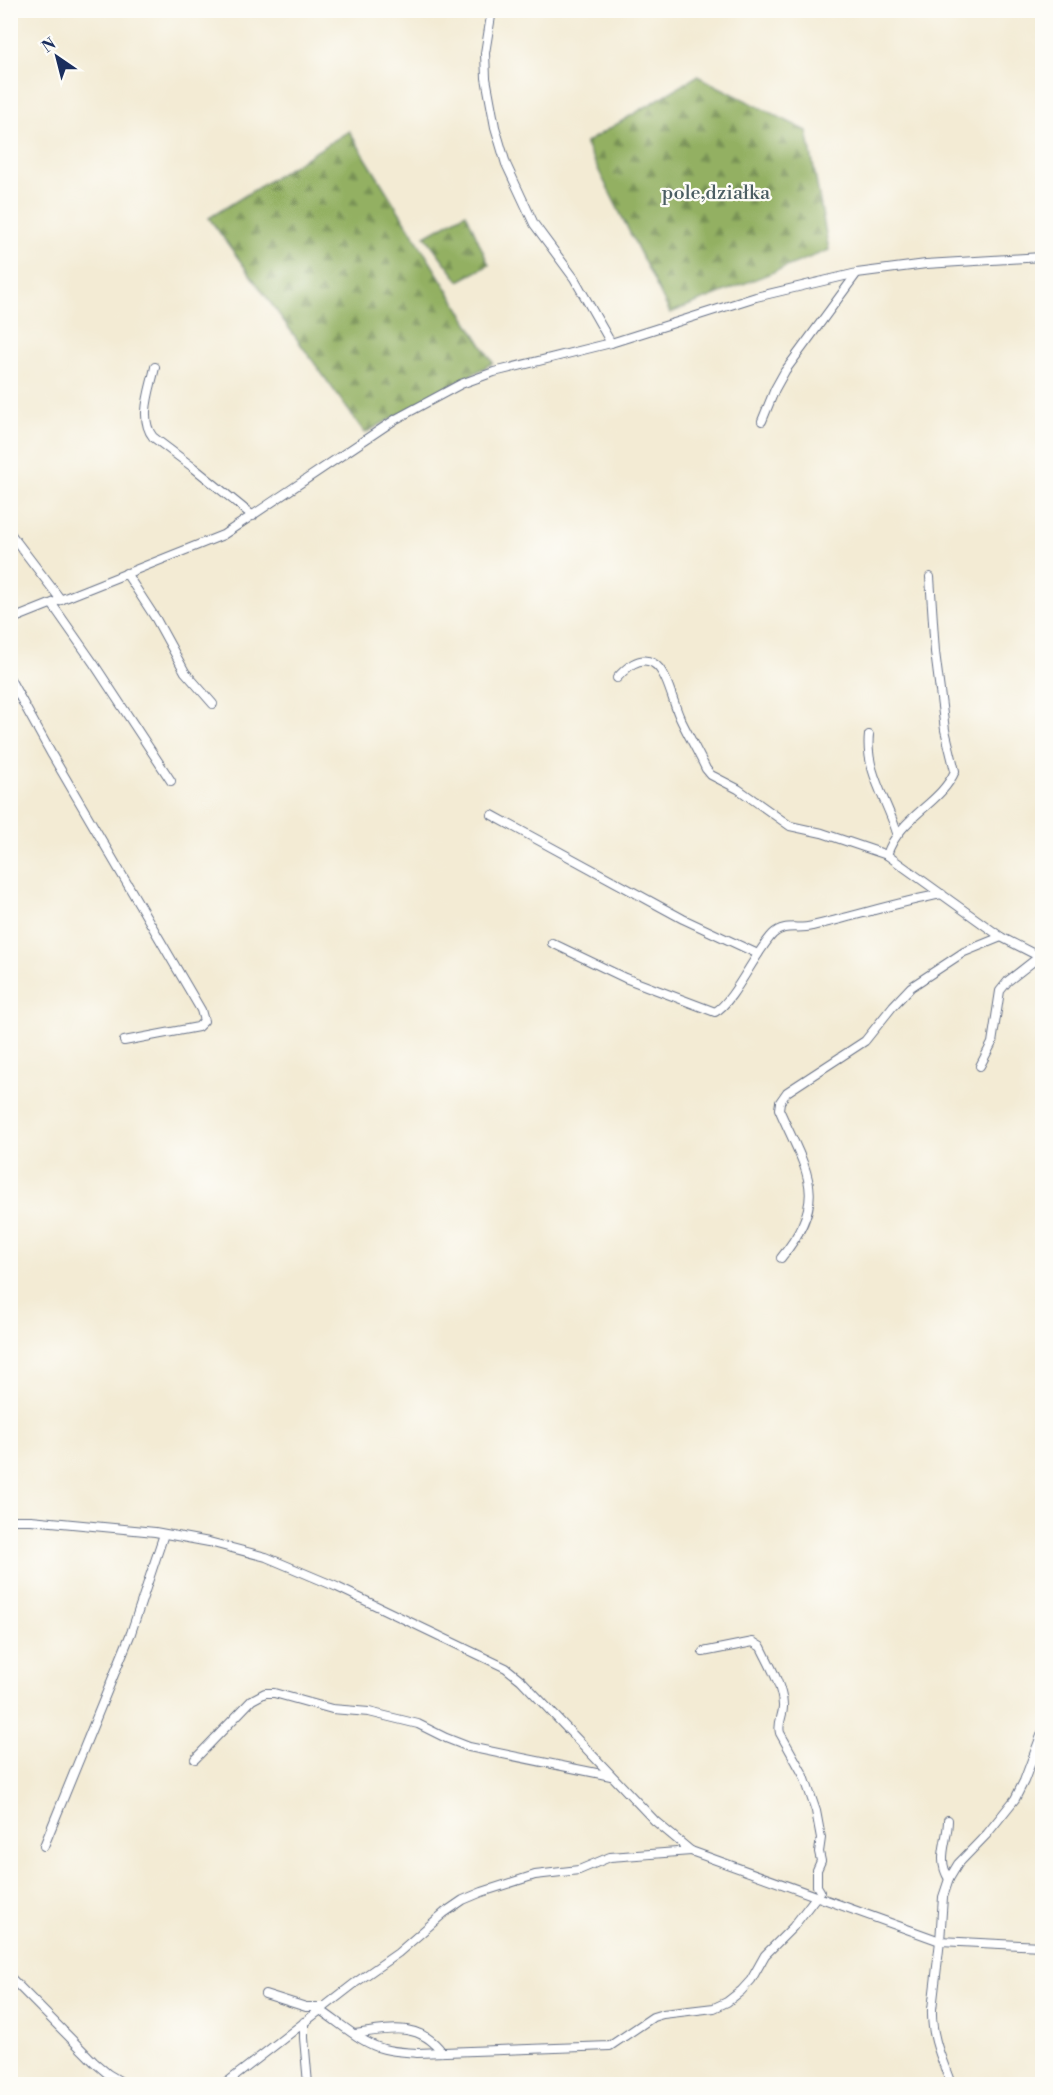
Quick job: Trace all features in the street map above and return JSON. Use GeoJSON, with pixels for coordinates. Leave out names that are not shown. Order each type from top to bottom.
{"type":"FeatureCollection","features":[{"type":"Feature","properties":{"kind":"street"},"geometry":{"type":"LineString","coordinates":[[492,10],[485,53],[486,78],[495,127],[506,164],[534,224],[574,278],[611,343]]}},
{"type":"Feature","properties":{"kind":"street"},"geometry":{"type":"LineString","coordinates":[[10,620],[223,535],[396,419],[442,393],[494,372],[611,343],[756,297],[857,273],[926,264],[1042,257]]}},
{"type":"Feature","properties":{"kind":"street"},"geometry":{"type":"LineString","coordinates":[[762,421],[785,371],[857,273]]}},
{"type":"Feature","properties":{"kind":"street"},"geometry":{"type":"LineString","coordinates":[[155,367],[145,416],[148,431],[253,516]]}},
{"type":"Feature","properties":{"kind":"street"},"geometry":{"type":"LineString","coordinates":[[10,533],[61,600]]}},
{"type":"Feature","properties":{"kind":"street"},"geometry":{"type":"LineString","coordinates":[[126,573],[156,619],[188,676],[213,704]]}},
{"type":"Feature","properties":{"kind":"street"},"geometry":{"type":"LineString","coordinates":[[887,855],[897,833],[944,788],[955,771],[945,730],[934,652],[930,577]]}},
{"type":"Feature","properties":{"kind":"street"},"geometry":{"type":"LineString","coordinates":[[52,604],[171,781]]}},
{"type":"Feature","properties":{"kind":"street"},"geometry":{"type":"LineString","coordinates":[[618,678],[633,664],[642,660],[652,662],[659,667],[679,716],[711,775],[738,789],[790,826],[822,833],[887,855],[1001,936],[1041,957],[1008,981],[1000,991],[992,1043],[980,1066]]}},
{"type":"Feature","properties":{"kind":"street"},"geometry":{"type":"LineString","coordinates":[[10,679],[201,1010],[204,1021],[198,1027],[124,1041]]}},
{"type":"Feature","properties":{"kind":"street"},"geometry":{"type":"LineString","coordinates":[[869,735],[868,755],[872,771],[897,833]]}},
{"type":"Feature","properties":{"kind":"street"},"geometry":{"type":"LineString","coordinates":[[492,815],[683,919],[758,954]]}},
{"type":"Feature","properties":{"kind":"street"},"geometry":{"type":"LineString","coordinates":[[552,943],[625,978],[715,1012],[727,1002],[772,934],[783,927],[807,927],[900,902],[942,894]]}},
{"type":"Feature","properties":{"kind":"street"},"geometry":{"type":"LineString","coordinates":[[781,1258],[802,1229],[807,1213],[810,1188],[807,1170],[779,1109],[783,1096],[865,1041],[892,1006],[926,976],[964,952],[1001,936]]}},
{"type":"Feature","properties":{"kind":"street"},"geometry":{"type":"LineString","coordinates":[[10,1520],[31,1520],[164,1534],[209,1542],[266,1557],[337,1587],[506,1668],[521,1680],[655,1821],[691,1851],[818,1894],[940,1941],[1042,1946]]}},
{"type":"Feature","properties":{"kind":"street"},"geometry":{"type":"LineString","coordinates":[[44,1846],[131,1634],[164,1534]]}},
{"type":"Feature","properties":{"kind":"street"},"geometry":{"type":"LineString","coordinates":[[265,1994],[306,2007],[322,2008],[355,2034],[384,2049],[417,2053],[610,2046],[653,2017],[714,2008],[735,1997],[751,1980],[765,1955],[793,1927],[818,1894],[817,1870],[821,1860],[819,1852],[821,1838],[816,1811],[804,1776],[780,1733],[778,1726],[784,1707],[761,1647],[753,1642],[703,1652]]}},
{"type":"Feature","properties":{"kind":"street"},"geometry":{"type":"LineString","coordinates":[[195,1759],[252,1700],[265,1693],[274,1693],[332,1709],[369,1712],[418,1724],[469,1747],[612,1776]]}},
{"type":"Feature","properties":{"kind":"street"},"geometry":{"type":"LineString","coordinates":[[950,2084],[937,2049],[932,2026],[943,1897],[949,1879],[958,1864],[992,1829],[1015,1799],[1042,1733]]}},
{"type":"Feature","properties":{"kind":"street"},"geometry":{"type":"LineString","coordinates":[[948,1820],[942,1860],[949,1879]]}},
{"type":"Feature","properties":{"kind":"street"},"geometry":{"type":"LineString","coordinates":[[225,2085],[322,2008],[398,1953],[453,1906],[482,1892],[545,1872],[579,1870],[610,1857],[691,1851]]}},
{"type":"Feature","properties":{"kind":"street"},"geometry":{"type":"LineString","coordinates":[[10,1977],[82,2051],[108,2074],[125,2085]]}},
{"type":"Feature","properties":{"kind":"street"},"geometry":{"type":"LineString","coordinates":[[304,2022],[308,2085]]}},
{"type":"Feature","properties":{"kind":"street"},"geometry":{"type":"LineString","coordinates":[[355,2034],[405,2028],[420,2034],[442,2052]]}},
{"type":"Feature","properties":{"kind":"green space","name":"pole,działka"},"geometry":{"type":"Polygon","coordinates":[[[697,76],[807,131],[829,250],[670,313],[585,143],[697,76]]]}},
{"type":"Feature","properties":{"kind":"green space"},"geometry":{"type":"Polygon","coordinates":[[[349,131],[493,363],[365,433],[209,218],[349,131]]]}},
{"type":"Feature","properties":{"kind":"green space"},"geometry":{"type":"Polygon","coordinates":[[[466,213],[489,265],[459,281],[425,236],[466,213]]]}}]}
